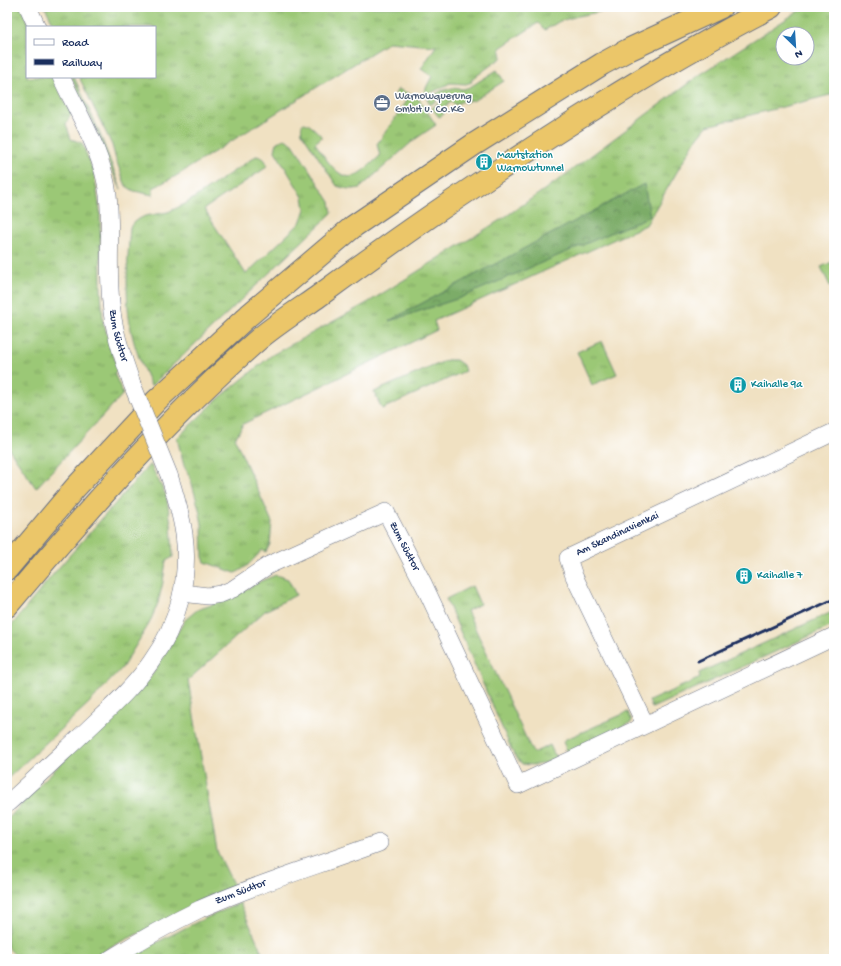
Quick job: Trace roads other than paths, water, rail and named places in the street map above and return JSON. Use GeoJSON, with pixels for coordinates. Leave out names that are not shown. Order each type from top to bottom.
{"type":"FeatureCollection","features":[{"type":"Feature","properties":{"kind":"highway"},"geometry":{"type":"LineString","coordinates":[[7,569],[75,488],[157,400],[249,315],[354,226],[473,145],[602,64],[628,50],[721,7]]}},
{"type":"Feature","properties":{"kind":"highway"},"geometry":{"type":"LineString","coordinates":[[7,606],[93,505],[170,422],[262,337],[386,246],[493,174],[619,94],[732,27],[771,7]]}},
{"type":"Feature","properties":{"kind":"street"},"geometry":{"type":"LineString","coordinates":[[28,7],[37,26]]}},
{"type":"Feature","properties":{"kind":"street","name":"Zum Südtor"},"geometry":{"type":"LineString","coordinates":[[7,804],[112,706],[151,663],[169,632],[182,593],[185,572],[184,534],[179,507],[170,475],[132,384],[122,356],[113,320],[111,301],[108,195],[104,177],[92,141],[61,78]]}},
{"type":"Feature","properties":{"kind":"street","name":"Am Skandinavienkai"},"geometry":{"type":"LineString","coordinates":[[645,724],[574,576],[568,558],[834,432]]}},
{"type":"Feature","properties":{"kind":"street","name":"Zum Südtor"},"geometry":{"type":"LineString","coordinates":[[182,593],[208,596],[227,591],[245,582],[269,565],[386,512],[424,585],[518,785],[645,724]]}},
{"type":"Feature","properties":{"kind":"street"},"geometry":{"type":"LineString","coordinates":[[645,724],[834,636]]}},
{"type":"Feature","properties":{"kind":"street","name":"Zum Südtor"},"geometry":{"type":"LineString","coordinates":[[110,959],[137,942],[199,910],[239,893],[379,843]]}},
{"type":"Feature","properties":{"kind":"railway"},"geometry":{"type":"LineString","coordinates":[[698,661],[834,599]]}},
{"type":"Feature","properties":{"kind":"place","name":"Warnowquerung GmbH u. Co.KG"},"geometry":{"type":"Point","coordinates":[382,103]}},
{"type":"Feature","properties":{"kind":"place","name":"Mautstation Warnowtunnel"},"geometry":{"type":"Point","coordinates":[484,162]}},
{"type":"Feature","properties":{"kind":"place","name":"Kaihalle 9a"},"geometry":{"type":"Point","coordinates":[738,385]}},
{"type":"Feature","properties":{"kind":"place","name":"Kaihalle 7"},"geometry":{"type":"Point","coordinates":[744,576]}}]}
